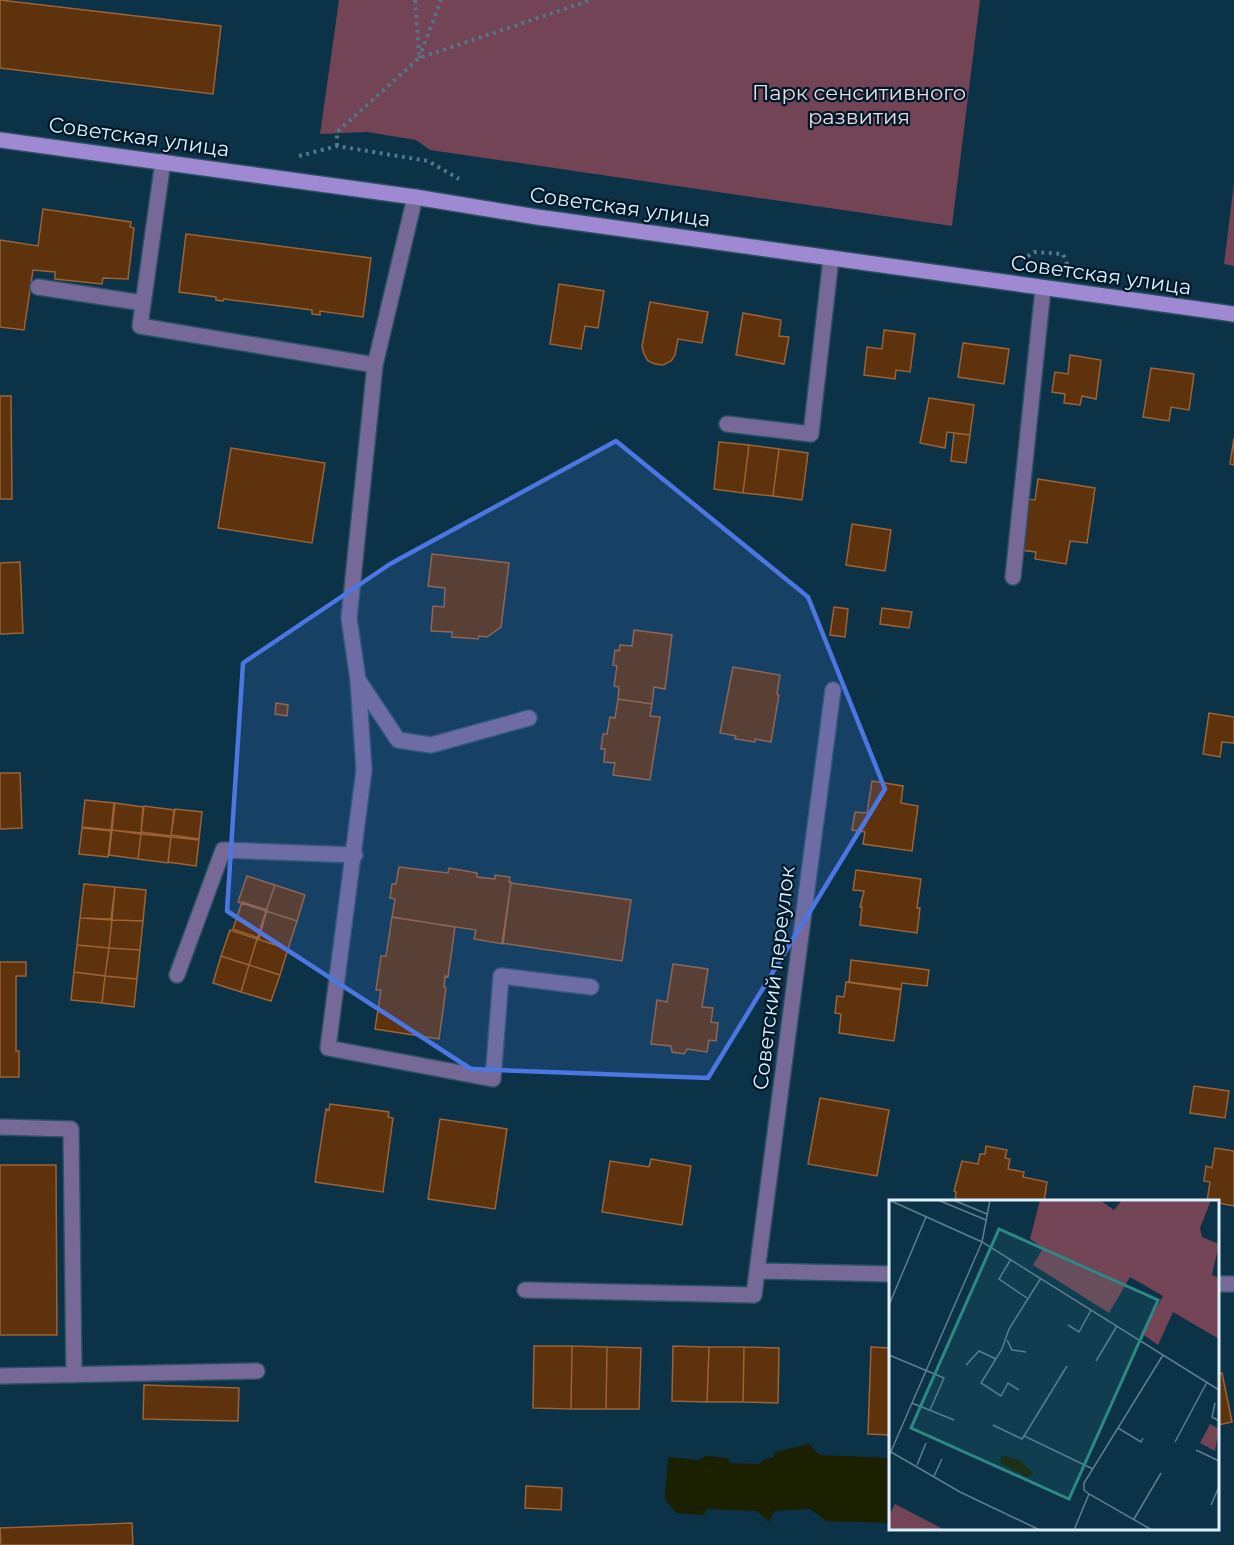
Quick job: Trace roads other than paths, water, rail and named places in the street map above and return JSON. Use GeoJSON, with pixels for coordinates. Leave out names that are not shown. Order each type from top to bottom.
{"type":"FeatureCollection","features":[{"type":"Feature","properties":{"kind":"main road","name":"Советская улица"},"geometry":{"type":"LineString","coordinates":[[0,140],[75,152],[163,161],[537,217],[1234,314]]}},
{"type":"Feature","properties":{"kind":"street"},"geometry":{"type":"LineString","coordinates":[[163,161],[140,326],[375,365]]}},
{"type":"Feature","properties":{"kind":"street"},"geometry":{"type":"LineString","coordinates":[[415,197],[375,365],[349,618],[358,680],[364,770],[328,1048],[493,1079],[501,976],[591,987]]}},
{"type":"Feature","properties":{"kind":"street"},"geometry":{"type":"LineString","coordinates":[[726,423],[811,435],[831,258]]}},
{"type":"Feature","properties":{"kind":"street"},"geometry":{"type":"LineString","coordinates":[[38,287],[143,303]]}},
{"type":"Feature","properties":{"kind":"street"},"geometry":{"type":"LineString","coordinates":[[1012,577],[1043,289]]}},
{"type":"Feature","properties":{"kind":"street"},"geometry":{"type":"LineString","coordinates":[[358,680],[398,740],[431,746],[529,718]]}},
{"type":"Feature","properties":{"kind":"street","name":"Советский переулок"},"geometry":{"type":"LineString","coordinates":[[525,1290],[754,1295],[833,690]]}},
{"type":"Feature","properties":{"kind":"street"},"geometry":{"type":"LineString","coordinates":[[177,975],[223,850],[354,855]]}},
{"type":"Feature","properties":{"kind":"street"},"geometry":{"type":"LineString","coordinates":[[0,1127],[71,1129],[74,1375]]}},
{"type":"Feature","properties":{"kind":"street"},"geometry":{"type":"LineString","coordinates":[[757,1271],[889,1274]]}},
{"type":"Feature","properties":{"kind":"street"},"geometry":{"type":"LineString","coordinates":[[0,1376],[257,1371]]}},
{"type":"Feature","properties":{"kind":"park label","name":"Парк сенситивного развития"},"geometry":{"type":"Point","coordinates":[859,105]}}]}
